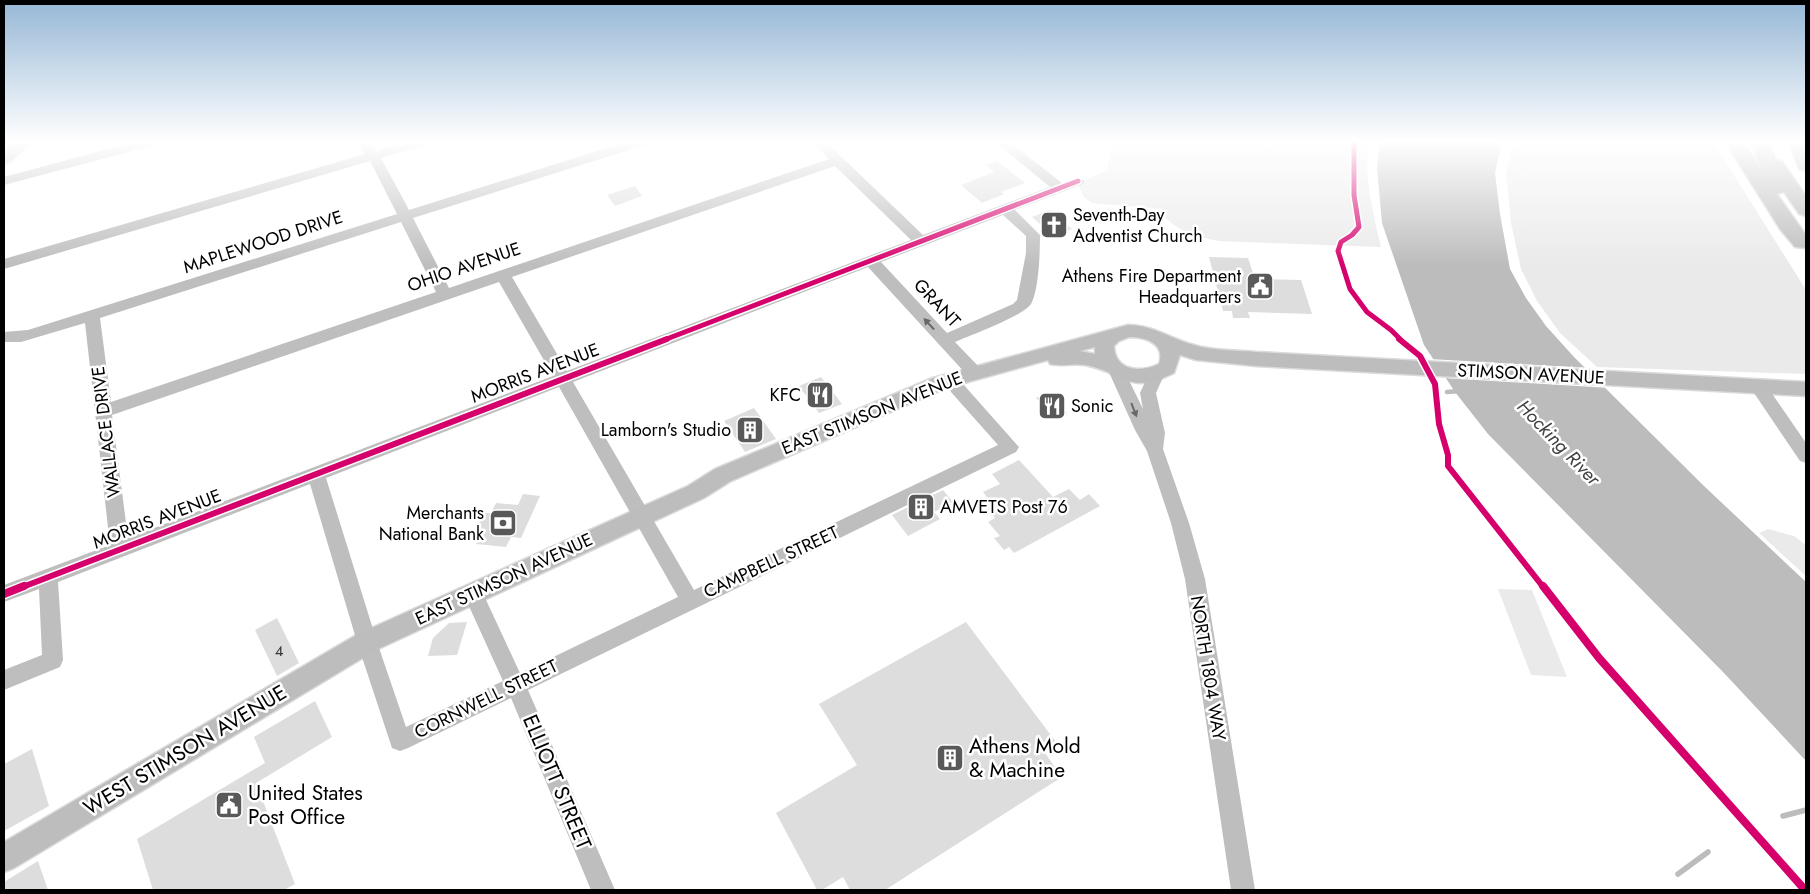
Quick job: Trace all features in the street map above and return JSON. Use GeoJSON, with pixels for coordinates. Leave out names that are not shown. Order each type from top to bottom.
{"type":"FeatureCollection","features":[{"type":"Feature","properties":{"kind":"highway"},"geometry":{"type":"LineString","coordinates":[[1760,182],[1790,229],[1804,246]]}},
{"type":"Feature","properties":{"kind":"highway"},"geometry":{"type":"LineString","coordinates":[[1776,182],[1804,246]]}},
{"type":"Feature","properties":{"kind":"highway"},"geometry":{"type":"LineString","coordinates":[[1787,182],[1806,210]]}},
{"type":"Feature","properties":{"kind":"main road"},"geometry":{"type":"LineString","coordinates":[[1122,331],[1138,331],[1153,335],[1165,343],[1171,353],[1171,359],[1169,366],[1158,374],[1133,376],[1114,368],[1105,358],[1103,349],[1105,342],[1122,331]]}},
{"type":"Feature","properties":{"kind":"main road","name":"EAST STIMSON AVENUE"},"geometry":{"type":"LineString","coordinates":[[367,642],[696,492],[724,475],[878,408],[940,383],[974,372],[1112,336]]}},
{"type":"Feature","properties":{"kind":"main road","name":"STIMSON AVENUE"},"geometry":{"type":"LineString","coordinates":[[1165,343],[1196,354],[1256,359],[1806,389]]}},
{"type":"Feature","properties":{"kind":"main road","name":"EAST STIMSON AVENUE"},"geometry":{"type":"LineString","coordinates":[[696,492],[728,484],[919,401],[957,388],[1062,358],[1084,358],[1114,368]]}},
{"type":"Feature","properties":{"kind":"main road","name":"STIMSON AVENUE"},"geometry":{"type":"LineString","coordinates":[[1158,374],[1205,365],[1238,363],[1256,359]]}},
{"type":"Feature","properties":{"kind":"main road","name":"WEST STIMSON AVENUE"},"geometry":{"type":"LineString","coordinates":[[4,858],[367,642]]}},
{"type":"Feature","properties":{"kind":"street"},"geometry":{"type":"LineString","coordinates":[[4,264],[284,182]]}},
{"type":"Feature","properties":{"kind":"street"},"geometry":{"type":"LineString","coordinates":[[388,182],[445,294]]}},
{"type":"Feature","properties":{"kind":"street","name":"MAPLEWOOD DRIVE"},"geometry":{"type":"LineString","coordinates":[[4,337],[26,336],[92,316],[514,182]]}},
{"type":"Feature","properties":{"kind":"street","name":"OHIO AVENUE"},"geometry":{"type":"LineString","coordinates":[[104,411],[776,182]]}},
{"type":"Feature","properties":{"kind":"street"},"geometry":{"type":"LineString","coordinates":[[859,182],[921,241]]}},
{"type":"Feature","properties":{"kind":"street"},"geometry":{"type":"LineString","coordinates":[[1052,182],[1060,188]]}},
{"type":"Feature","properties":{"kind":"street","name":"MORRIS AVENUE"},"geometry":{"type":"LineString","coordinates":[[4,594],[1074,182]]}},
{"type":"Feature","properties":{"kind":"street"},"geometry":{"type":"LineString","coordinates":[[944,340],[1018,308],[1024,302],[1033,253],[1033,235],[1005,209]]}},
{"type":"Feature","properties":{"kind":"street","name":"GRANT"},"geometry":{"type":"LineString","coordinates":[[871,261],[974,372]]}},
{"type":"Feature","properties":{"kind":"street","name":"CAMPBELL STREET"},"geometry":{"type":"LineString","coordinates":[[503,274],[690,600],[1010,447],[957,388]]}},
{"type":"Feature","properties":{"kind":"street","name":"WALLACE DRIVE"},"geometry":{"type":"LineString","coordinates":[[92,316],[120,549]]}},
{"type":"Feature","properties":{"kind":"street","name":"NORTH 1804 WAY"},"geometry":{"type":"LineString","coordinates":[[1114,368],[1126,388],[1143,432],[1155,450],[1180,523],[1195,579],[1242,890]]}},
{"type":"Feature","properties":{"kind":"street","name":"NORTH 1804 WAY"},"geometry":{"type":"LineString","coordinates":[[1155,450],[1156,433],[1148,393],[1158,374]]}},
{"type":"Feature","properties":{"kind":"street"},"geometry":{"type":"LineString","coordinates":[[1758,386],[1806,456]]}},
{"type":"Feature","properties":{"kind":"street","name":"CORNWELL STREET"},"geometry":{"type":"LineString","coordinates":[[316,474],[367,642],[400,741],[690,600]]}},
{"type":"Feature","properties":{"kind":"street"},"geometry":{"type":"LineString","coordinates":[[4,680],[53,660],[48,576]]}},
{"type":"Feature","properties":{"kind":"street","name":"ELLIOTT STREET"},"geometry":{"type":"LineString","coordinates":[[473,593],[516,686],[603,890]]}},
{"type":"Feature","properties":{"kind":"shaded area"},"geometry":{"type":"Polygon","coordinates":[[[1083,182],[1368,182],[1381,247],[1219,241],[1181,230],[1162,214],[1162,209],[1092,203],[1084,197],[1078,184],[1083,182]]]}},
{"type":"Feature","properties":{"kind":"shaded area"},"geometry":{"type":"Polygon","coordinates":[[[1507,182],[1738,182],[1806,290],[1806,374],[1597,367],[1560,333],[1537,301],[1521,269],[1511,223],[1507,182]]]}},
{"type":"Feature","properties":{"kind":"shaded area"},"geometry":{"type":"Polygon","coordinates":[[[1768,529],[1794,536],[1806,545],[1806,576],[1759,533],[1768,529]]]}},
{"type":"Feature","properties":{"kind":"shaded area"},"geometry":{"type":"Polygon","coordinates":[[[1498,589],[1532,590],[1567,677],[1531,675],[1498,589]]]}},
{"type":"Feature","properties":{"kind":"water","name":"Hocking River"},"geometry":{"type":"Polygon","coordinates":[[[1378,182],[1496,182],[1510,269],[1526,298],[1546,326],[1574,357],[1705,487],[1806,582],[1806,761],[1724,673],[1488,434],[1455,392],[1424,345],[1382,223],[1378,182]]]}},
{"type":"Feature","properties":{"kind":"pier"},"geometry":{"type":"Polygon","coordinates":[[[1430,359],[1589,368],[1610,388],[1443,378],[1430,359]]]}},
{"type":"Feature","properties":{"kind":"building"},"geometry":{"type":"Polygon","coordinates":[[[969,182],[1025,183],[1001,192],[1004,194],[982,203],[961,185],[969,182]]]}},
{"type":"Feature","properties":{"kind":"building"},"geometry":{"type":"Polygon","coordinates":[[[635,186],[642,196],[615,206],[607,195],[635,186]]]}},
{"type":"Feature","properties":{"kind":"building","name":"Seventh-Day Adventist Church"},"geometry":{"type":"Polygon","coordinates":[[[1050,210],[1072,229],[1054,236],[1032,217],[1050,210]]]}},
{"type":"Feature","properties":{"kind":"building","name":"Athens Fire Department Headquarters"},"geometry":{"type":"Polygon","coordinates":[[[1209,257],[1248,258],[1255,279],[1301,280],[1312,314],[1248,312],[1250,318],[1233,318],[1232,311],[1223,311],[1209,257]]]}},
{"type":"Feature","properties":{"kind":"building","name":"KFC"},"geometry":{"type":"Polygon","coordinates":[[[821,377],[842,404],[819,413],[799,386],[821,377]]]}},
{"type":"Feature","properties":{"kind":"building","name":"Sonic"},"geometry":{"type":"Polygon","coordinates":[[[1046,393],[1067,413],[1056,419],[1036,398],[1046,393]]]}},
{"type":"Feature","properties":{"kind":"building","name":"Lamborn's Studio"},"geometry":{"type":"Polygon","coordinates":[[[754,408],[776,439],[745,452],[724,421],[754,408]]]}},
{"type":"Feature","properties":{"kind":"building"},"geometry":{"type":"Polygon","coordinates":[[[1019,460],[1053,497],[1069,489],[1080,500],[1089,494],[1100,506],[1014,553],[1009,547],[1004,550],[994,538],[1000,536],[988,522],[995,518],[981,501],[987,497],[983,492],[1000,484],[992,474],[1019,460]]]}},
{"type":"Feature","properties":{"kind":"building","name":"AMVETS Post 76"},"geometry":{"type":"Polygon","coordinates":[[[943,490],[953,502],[934,512],[940,519],[908,536],[892,515],[943,490]]]}},
{"type":"Feature","properties":{"kind":"building","name":"Merchants National Bank"},"geometry":{"type":"Polygon","coordinates":[[[523,494],[540,496],[521,538],[511,537],[506,547],[476,544],[481,534],[474,533],[484,513],[491,513],[496,503],[518,505],[523,494]]]}},
{"type":"Feature","properties":{"kind":"building"},"geometry":{"type":"Polygon","coordinates":[[[277,618],[299,663],[277,676],[255,630],[277,618]]]}},
{"type":"Feature","properties":{"kind":"building"},"geometry":{"type":"Polygon","coordinates":[[[467,622],[457,655],[428,656],[433,638],[449,623],[467,622]]]}},
{"type":"Feature","properties":{"kind":"building","name":"Athens Mold & Machine"},"geometry":{"type":"Polygon","coordinates":[[[966,622],[1056,742],[1043,750],[1062,777],[885,890],[850,890],[843,877],[822,890],[817,890],[776,813],[857,765],[819,704],[966,622]]]}},
{"type":"Feature","properties":{"kind":"building","name":"United States Post Office"},"geometry":{"type":"Polygon","coordinates":[[[315,701],[332,737],[256,783],[295,884],[284,890],[153,890],[137,839],[265,763],[254,737],[315,701]]]}},
{"type":"Feature","properties":{"kind":"building"},"geometry":{"type":"Polygon","coordinates":[[[32,749],[49,806],[4,831],[4,764],[32,749]]]}},
{"type":"Feature","properties":{"kind":"building"},"geometry":{"type":"Polygon","coordinates":[[[38,861],[48,890],[4,890],[4,882],[38,861]]]}},
{"type":"Feature","properties":{"kind":"waterway"},"geometry":{"type":"LineString","coordinates":[[1447,392],[1461,391]]}},
{"type":"Feature","properties":{"kind":"waterway"},"geometry":{"type":"LineString","coordinates":[[1783,816],[1806,810]]}},
{"type":"Feature","properties":{"kind":"waterway"},"geometry":{"type":"LineString","coordinates":[[1678,874],[1708,852]]}},
{"type":"Feature","properties":{"kind":"cycle path"},"geometry":{"type":"LineString","coordinates":[[4,594],[1076,182]]}},
{"type":"Feature","properties":{"kind":"cycle path"},"geometry":{"type":"LineString","coordinates":[[1354,182],[1359,227],[1352,235],[1341,242],[1338,251],[1350,289],[1367,312],[1420,356],[1435,384],[1439,424],[1448,455],[1448,466],[1599,658],[1805,890]]}},
{"type":"Feature","properties":{"kind":"place","name":"Seventh-Day Adventist Church"},"geometry":{"type":"Point","coordinates":[1054,225]}},
{"type":"Feature","properties":{"kind":"place","name":"Athens Fire Department Headquarters"},"geometry":{"type":"Point","coordinates":[1260,286]}},
{"type":"Feature","properties":{"kind":"place","name":"KFC"},"geometry":{"type":"Point","coordinates":[820,395]}},
{"type":"Feature","properties":{"kind":"place","name":"Sonic"},"geometry":{"type":"Point","coordinates":[1052,406]}},
{"type":"Feature","properties":{"kind":"place","name":"Lamborn's Studio"},"geometry":{"type":"Point","coordinates":[750,430]}},
{"type":"Feature","properties":{"kind":"place","name":"AMVETS Post 76"},"geometry":{"type":"Point","coordinates":[921,507]}},
{"type":"Feature","properties":{"kind":"place","name":"Merchants National Bank"},"geometry":{"type":"Point","coordinates":[503,523]}},
{"type":"Feature","properties":{"kind":"place","name":"Athens Mold & Machine"},"geometry":{"type":"Point","coordinates":[950,758]}},
{"type":"Feature","properties":{"kind":"place","name":"United States Post Office"},"geometry":{"type":"Point","coordinates":[229,805]}}]}
